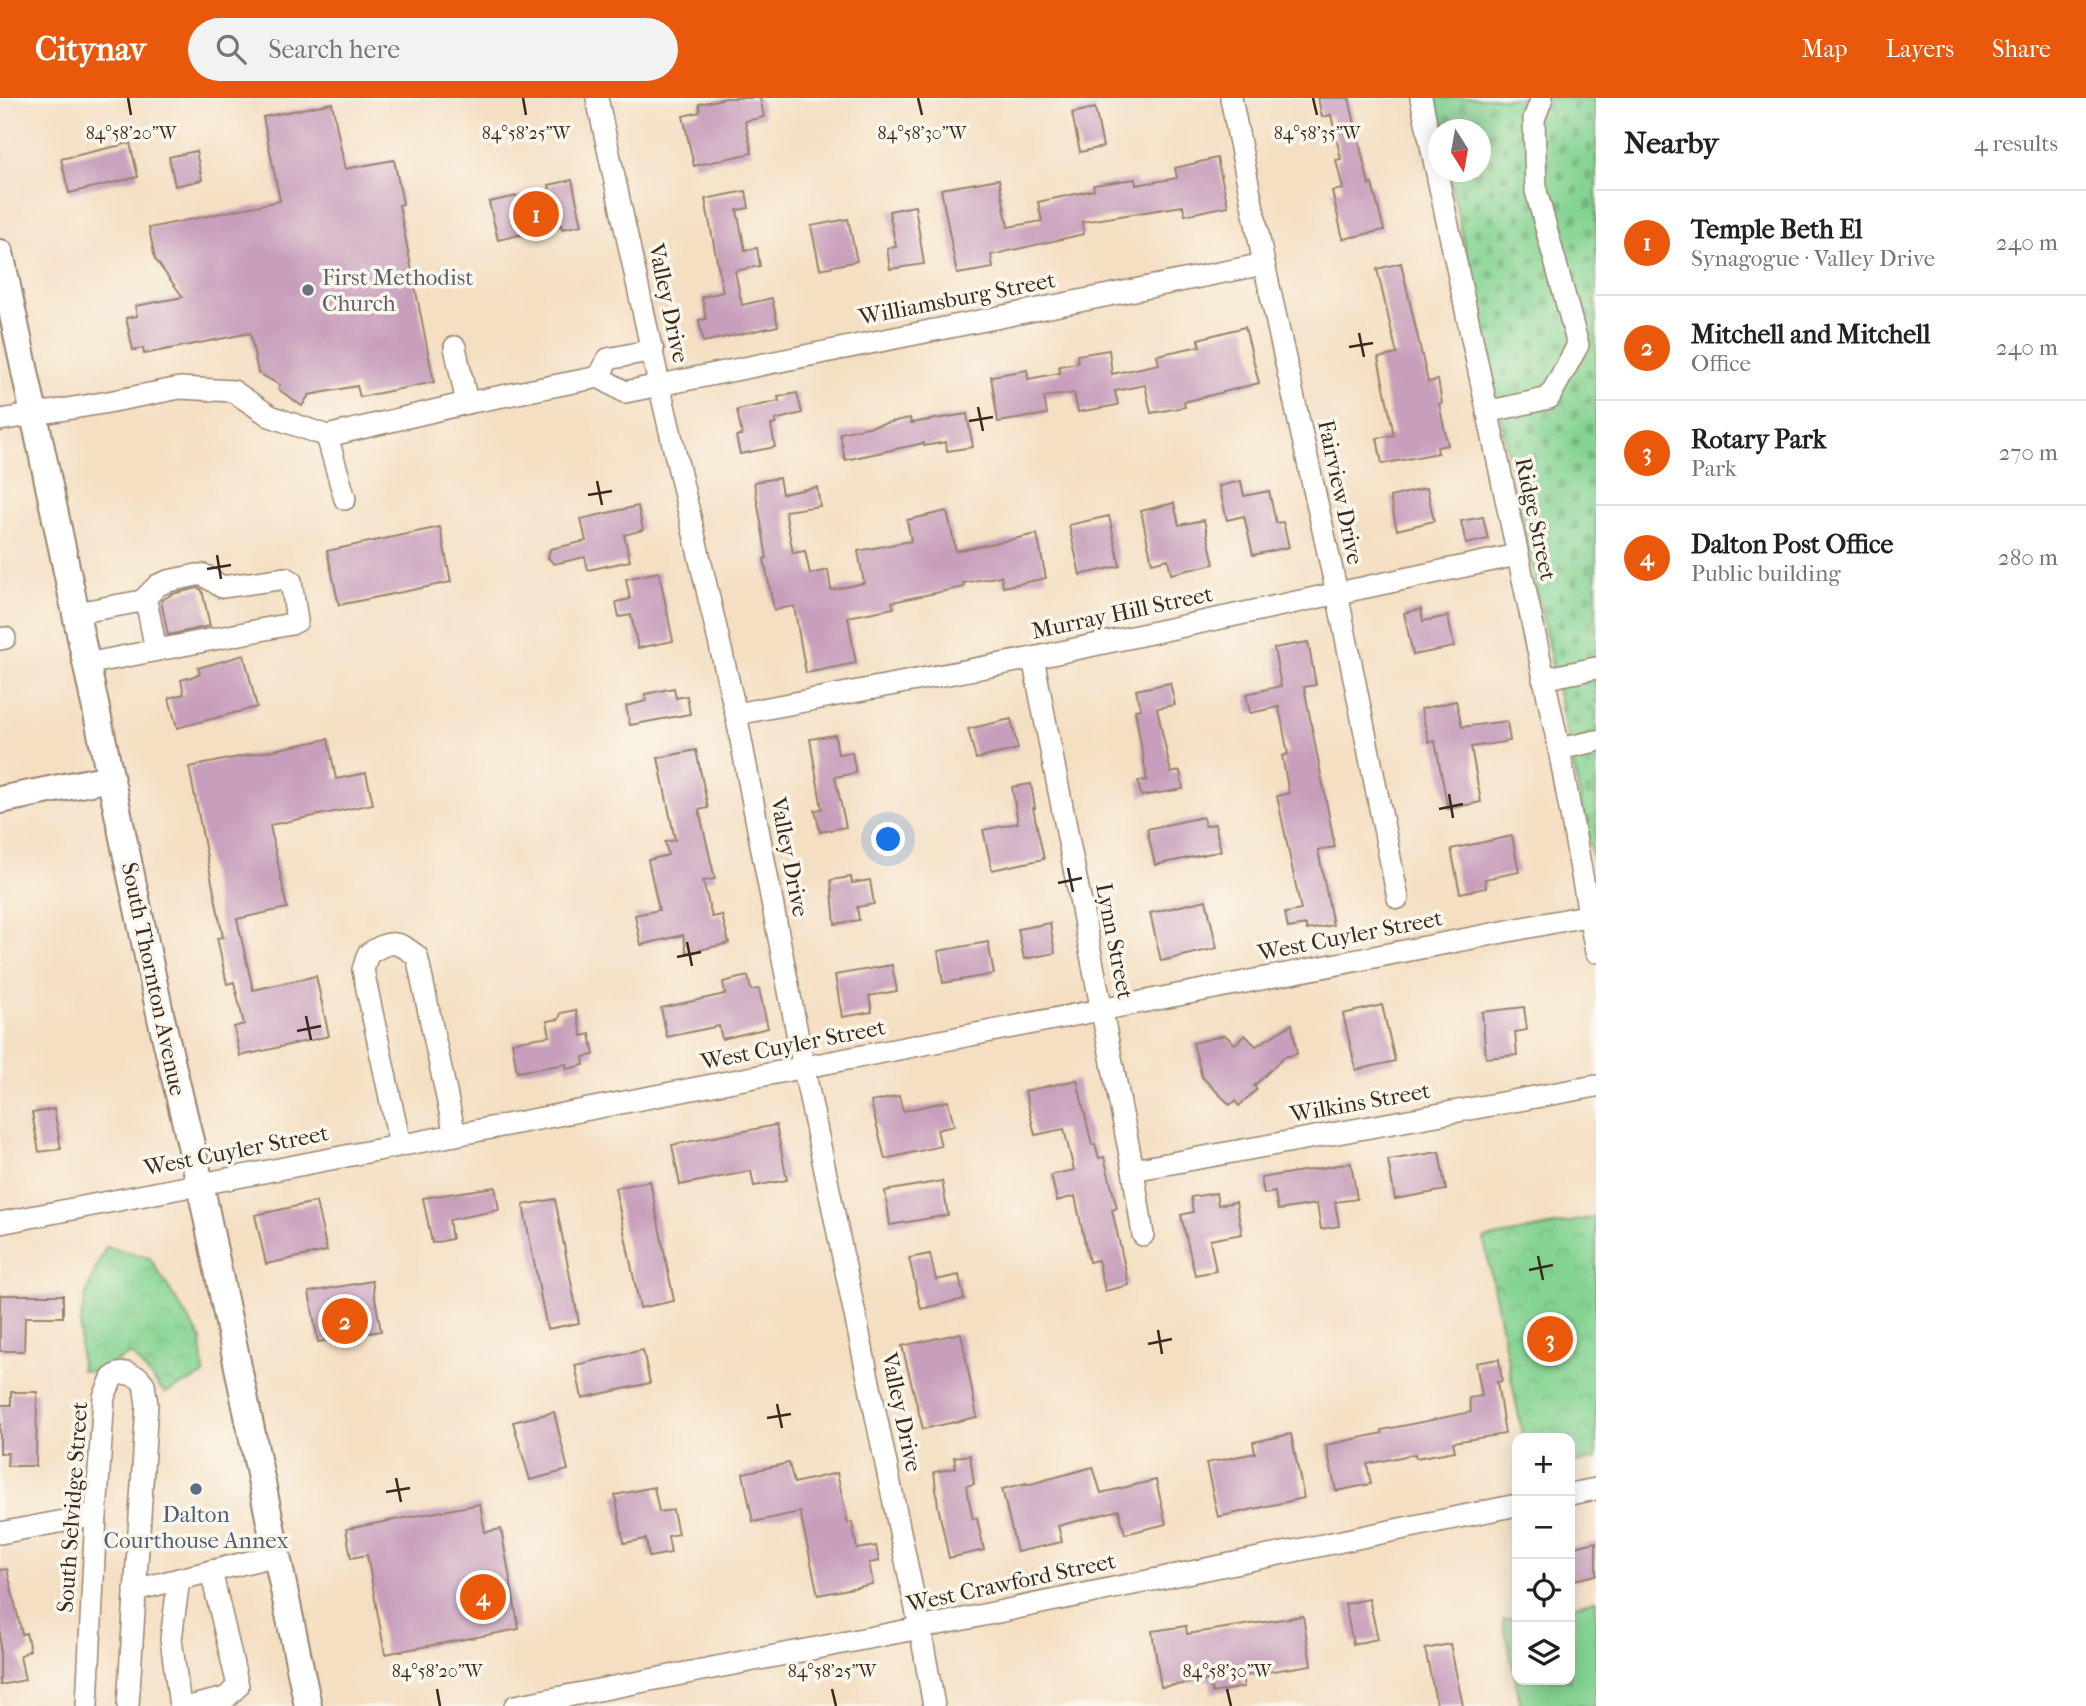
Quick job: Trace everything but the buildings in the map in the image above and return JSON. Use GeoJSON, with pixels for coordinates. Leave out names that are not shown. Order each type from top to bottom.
{"type":"FeatureCollection","features":[{"type":"Feature","properties":{"kind":"main road","name":"South Thornton Avenue"},"geometry":{"type":"LineString","coordinates":[[0,253],[158,1004],[200,1183],[308,1706]]}},
{"type":"Feature","properties":{"kind":"main road"},"geometry":{"type":"LineString","coordinates":[[0,800],[110,778]]}},
{"type":"Feature","properties":{"kind":"street","name":"Valley Drive"},"geometry":{"type":"LineString","coordinates":[[597,98],[659,384],[736,714],[804,1069],[934,1706]]}},
{"type":"Feature","properties":{"kind":"street","name":"Fairview Drive"},"geometry":{"type":"LineString","coordinates":[[1231,98],[1264,264],[1337,593],[1398,898]]}},
{"type":"Feature","properties":{"kind":"street","name":"Ridge Street"},"geometry":{"type":"LineString","coordinates":[[1421,98],[1559,749],[1593,915],[1596,952]]}},
{"type":"Feature","properties":{"kind":"street"},"geometry":{"type":"LineString","coordinates":[[1487,412],[1549,398],[1578,345],[1536,191],[1534,119],[1542,98]]}},
{"type":"Feature","properties":{"kind":"street","name":"Williamsburg Street"},"geometry":{"type":"LineString","coordinates":[[599,377],[625,392],[1264,264]]}},
{"type":"Feature","properties":{"kind":"street"},"geometry":{"type":"LineString","coordinates":[[455,347],[467,403]]}},
{"type":"Feature","properties":{"kind":"street"},"geometry":{"type":"LineString","coordinates":[[0,420],[180,388],[233,391],[270,416],[327,436],[467,403],[599,377],[608,359],[653,350]]}},
{"type":"Feature","properties":{"kind":"street"},"geometry":{"type":"LineString","coordinates":[[327,436],[345,499]]}},
{"type":"Feature","properties":{"kind":"street","name":"Murray Hill Street"},"geometry":{"type":"LineString","coordinates":[[736,714],[1033,658],[1517,555]]}},
{"type":"Feature","properties":{"kind":"street"},"geometry":{"type":"LineString","coordinates":[[76,613],[142,601],[167,581],[197,575],[204,576],[222,587],[286,578],[290,581],[297,621],[291,624],[86,664]]}},
{"type":"Feature","properties":{"kind":"street"},"geometry":{"type":"LineString","coordinates":[[142,601],[147,605],[156,650]]}},
{"type":"Feature","properties":{"kind":"street","name":"Lynn Street"},"geometry":{"type":"LineString","coordinates":[[1033,658],[1133,1170],[1143,1235]]}},
{"type":"Feature","properties":{"kind":"street"},"geometry":{"type":"LineString","coordinates":[[1543,679],[1596,668]]}},
{"type":"Feature","properties":{"kind":"street"},"geometry":{"type":"LineString","coordinates":[[1559,749],[1596,741]]}},
{"type":"Feature","properties":{"kind":"street","name":"West Cuyler Street"},"geometry":{"type":"LineString","coordinates":[[0,1223],[1593,915]]}},
{"type":"Feature","properties":{"kind":"street"},"geometry":{"type":"LineString","coordinates":[[400,1145],[363,970],[368,954],[385,943],[402,945],[417,956],[454,1135]]}},
{"type":"Feature","properties":{"kind":"street","name":"Wilkins Street"},"geometry":{"type":"LineString","coordinates":[[1133,1170],[1596,1086]]}},
{"type":"Feature","properties":{"kind":"street","name":"South Selvidge Street"},"geometry":{"type":"LineString","coordinates":[[87,1706],[104,1397],[112,1378],[127,1373],[139,1378],[144,1384],[147,1405],[128,1706]]}},
{"type":"Feature","properties":{"kind":"street"},"geometry":{"type":"LineString","coordinates":[[1575,1493],[1596,1489]]}},
{"type":"Feature","properties":{"kind":"street","name":"West Crawford Street"},"geometry":{"type":"LineString","coordinates":[[515,1706],[920,1628],[1512,1506]]}},
{"type":"Feature","properties":{"kind":"street"},"geometry":{"type":"LineString","coordinates":[[0,1533],[96,1515]]}},
{"type":"Feature","properties":{"kind":"street"},"geometry":{"type":"LineString","coordinates":[[135,1590],[277,1555]]}},
{"type":"Feature","properties":{"kind":"street"},"geometry":{"type":"LineString","coordinates":[[193,1706],[226,1698],[238,1686],[211,1571]]}},
{"type":"Feature","properties":{"kind":"street"},"geometry":{"type":"LineString","coordinates":[[179,1579],[171,1639],[180,1706]]}},
{"type":"Feature","properties":{"kind":"green space"},"geometry":{"type":"Polygon","coordinates":[[[1433,98],[1596,98],[1596,874],[1451,182],[1491,182],[1491,119],[1438,119],[1433,98]]]}},
{"type":"Feature","properties":{"kind":"green space"},"geometry":{"type":"Polygon","coordinates":[[[1596,1217],[1596,1459],[1575,1463],[1575,1433],[1522,1433],[1484,1239],[1596,1217]]]}},
{"type":"Feature","properties":{"kind":"green space"},"geometry":{"type":"Polygon","coordinates":[[[106,1247],[149,1257],[201,1339],[204,1375],[165,1393],[131,1354],[95,1372],[81,1370],[83,1306],[106,1247]]]}},
{"type":"Feature","properties":{"kind":"green space"},"geometry":{"type":"Polygon","coordinates":[[[1596,1600],[1596,1706],[1521,1706],[1517,1685],[1575,1685],[1575,1605],[1596,1600]]]}},
{"type":"Feature","properties":{"kind":"green space"},"geometry":{"type":"Polygon","coordinates":[[[1512,1618],[1512,1663],[1503,1620],[1512,1618]]]}},
{"type":"Feature","properties":{"kind":"place","name":"Temple Beth El"},"geometry":{"type":"Point","coordinates":[536,214]}},
{"type":"Feature","properties":{"kind":"place","name":"First Methodist Church"},"geometry":{"type":"Point","coordinates":[308,290]}},
{"type":"Feature","properties":{"kind":"place","name":"Mitchell and Mitchell"},"geometry":{"type":"Point","coordinates":[345,1321]}},
{"type":"Feature","properties":{"kind":"place","name":"Rotary Park"},"geometry":{"type":"Point","coordinates":[1550,1339]}},
{"type":"Feature","properties":{"kind":"place","name":"Dalton Courthouse Annex"},"geometry":{"type":"Point","coordinates":[196,1489]}},
{"type":"Feature","properties":{"kind":"place","name":"Dalton Post Office"},"geometry":{"type":"Point","coordinates":[483,1597]}}]}
